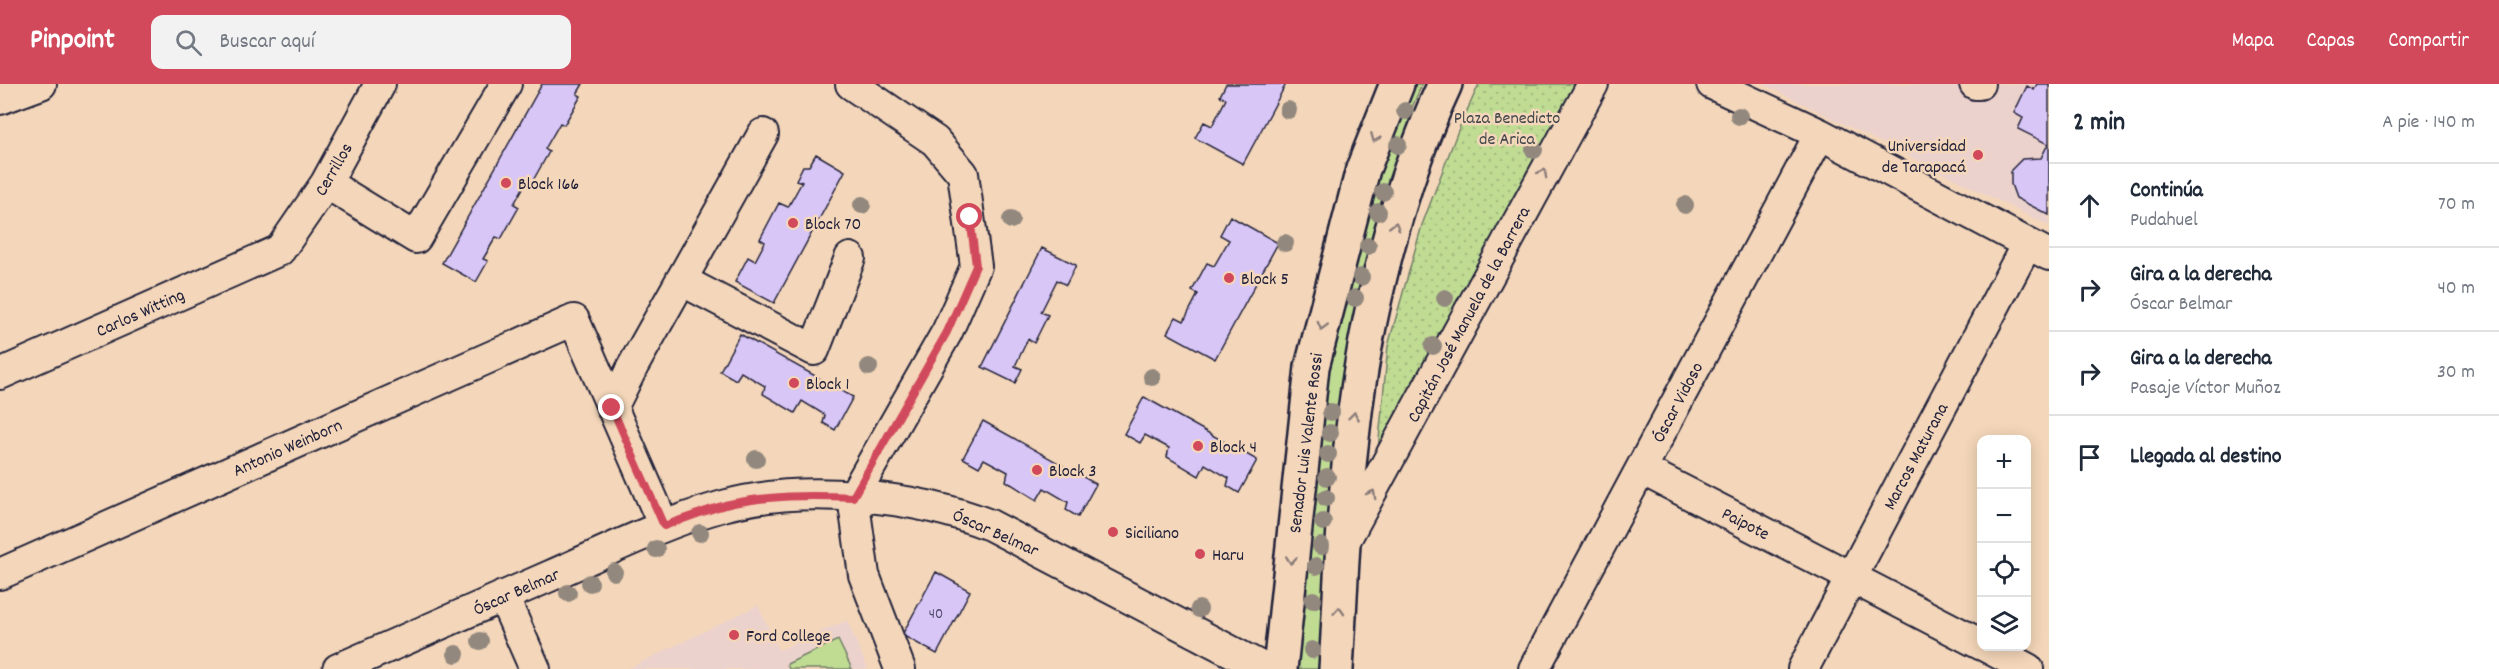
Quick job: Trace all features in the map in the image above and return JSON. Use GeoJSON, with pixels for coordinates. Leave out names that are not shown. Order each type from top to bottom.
{"type":"FeatureCollection","features":[{"type":"Feature","properties":{"kind":"main road","name":"Senador Luis Valente Rossi"},"geometry":{"type":"LineString","coordinates":[[1280,669],[1312,367],[1363,168],[1397,84]]}},
{"type":"Feature","properties":{"kind":"main road"},"geometry":{"type":"LineString","coordinates":[[1336,669],[1343,544],[1353,429],[1370,326],[1382,272],[1418,150],[1446,84]]}},
{"type":"Feature","properties":{"kind":"street"},"geometry":{"type":"LineString","coordinates":[[0,99],[41,84]]}},
{"type":"Feature","properties":{"kind":"street","name":"Cerrillos"},"geometry":{"type":"LineString","coordinates":[[279,250],[326,183],[380,84]]}},
{"type":"Feature","properties":{"kind":"street"},"geometry":{"type":"LineString","coordinates":[[326,183],[416,238],[506,84]]}},
{"type":"Feature","properties":{"kind":"street"},"geometry":{"type":"LineString","coordinates":[[851,84],[935,141],[963,174],[976,266],[947,332],[853,497],[864,575],[900,669]]}},
{"type":"Feature","properties":{"kind":"street","name":"Capitán José Manuela de la Barrera"},"geometry":{"type":"LineString","coordinates":[[1343,544],[1593,84]]}},
{"type":"Feature","properties":{"kind":"street"},"geometry":{"type":"LineString","coordinates":[[1712,84],[1820,134],[2038,249]]}},
{"type":"Feature","properties":{"kind":"street"},"geometry":{"type":"LineString","coordinates":[[664,526],[612,408],[763,134]]}},
{"type":"Feature","properties":{"kind":"street","name":"Óscar Vidoso"},"geometry":{"type":"LineString","coordinates":[[1534,669],[1820,134]]}},
{"type":"Feature","properties":{"kind":"street","name":"Marcos Maturana"},"geometry":{"type":"LineString","coordinates":[[1803,669],[1858,581],[2038,249]]}},
{"type":"Feature","properties":{"kind":"street","name":"Carlos Witting"},"geometry":{"type":"LineString","coordinates":[[0,374],[279,250]]}},
{"type":"Feature","properties":{"kind":"street"},"geometry":{"type":"LineString","coordinates":[[681,280],[814,350],[850,258]]}},
{"type":"Feature","properties":{"kind":"street","name":"Antonio Weinborn"},"geometry":{"type":"LineString","coordinates":[[0,574],[574,320],[612,408]]}},
{"type":"Feature","properties":{"kind":"street","name":"Paipote"},"geometry":{"type":"LineString","coordinates":[[1641,469],[1977,643]]}},
{"type":"Feature","properties":{"kind":"street","name":"Óscar Belmar"},"geometry":{"type":"LineString","coordinates":[[338,669],[664,526],[724,506],[753,500],[807,495],[898,500],[935,506],[990,525],[1265,669]]}},
{"type":"Feature","properties":{"kind":"street"},"geometry":{"type":"LineString","coordinates":[[503,596],[535,669]]}},
{"type":"Feature","properties":{"kind":"street","name":"Paipote"},"geometry":{"type":"LineString","coordinates":[[1993,651],[2028,669]]}},
{"type":"Feature","properties":{"kind":"shaded area","name":"Universidad de Tarapacá"},"geometry":{"type":"Polygon","coordinates":[[[1763,84],[2049,84],[2049,226],[1763,84]]]}},
{"type":"Feature","properties":{"kind":"shaded area","name":"Ford College"},"geometry":{"type":"Polygon","coordinates":[[[758,605],[779,650],[847,620],[868,669],[627,669],[758,605]]]}},
{"type":"Feature","properties":{"kind":"green space"},"geometry":{"type":"Polygon","coordinates":[[[1411,84],[1422,84],[1408,117],[1412,141],[1326,669],[1298,669],[1321,389],[1379,173],[1411,84]]]}},
{"type":"Feature","properties":{"kind":"green space","name":"Plaza Benedicto de Arica"},"geometry":{"type":"Polygon","coordinates":[[[1479,84],[1578,84],[1376,471],[1388,346],[1422,225],[1457,133],[1479,84]]]}},
{"type":"Feature","properties":{"kind":"green space"},"geometry":{"type":"Polygon","coordinates":[[[838,640],[852,669],[789,669],[787,664],[838,640]]]}},
{"type":"Feature","properties":{"kind":"building","name":"Block 166"},"geometry":{"type":"Polygon","coordinates":[[[542,84],[583,84],[577,94],[581,96],[564,125],[560,123],[545,149],[549,152],[531,184],[527,181],[514,204],[519,207],[501,239],[496,237],[483,259],[488,261],[476,282],[442,263],[542,84]]]}},
{"type":"Feature","properties":{"kind":"building"},"geometry":{"type":"Polygon","coordinates":[[[1226,84],[1286,84],[1243,164],[1195,138],[1204,122],[1212,126],[1226,99],[1220,96],[1226,84]]]}},
{"type":"Feature","properties":{"kind":"building"},"geometry":{"type":"Polygon","coordinates":[[[2037,84],[2049,84],[2049,215],[2016,198],[2011,184],[2011,170],[2022,159],[2041,158],[2048,144],[2018,129],[2023,118],[2014,113],[2027,86],[2034,90],[2037,84]]]}},
{"type":"Feature","properties":{"kind":"building","name":"Block 70"},"geometry":{"type":"Polygon","coordinates":[[[816,154],[845,171],[774,303],[735,282],[748,257],[755,261],[765,242],[760,239],[779,203],[788,207],[802,182],[796,180],[803,166],[809,166],[816,154]]]}},
{"type":"Feature","properties":{"kind":"building","name":"Block 5"},"geometry":{"type":"Polygon","coordinates":[[[1230,216],[1278,243],[1215,359],[1167,333],[1176,317],[1184,321],[1198,294],[1192,291],[1207,263],[1214,266],[1229,240],[1220,235],[1230,216]]]}},
{"type":"Feature","properties":{"kind":"building"},"geometry":{"type":"Polygon","coordinates":[[[1042,248],[1076,265],[1066,285],[1057,280],[1041,312],[1048,315],[1034,343],[1028,339],[1015,366],[1022,369],[1015,383],[982,367],[1042,248]]]}},
{"type":"Feature","properties":{"kind":"building","name":"Block 1"},"geometry":{"type":"Polygon","coordinates":[[[740,334],[853,397],[835,430],[823,423],[825,415],[802,401],[795,413],[763,394],[765,386],[741,372],[736,380],[720,371],[740,334]]]}},
{"type":"Feature","properties":{"kind":"building","name":"Block 4"},"geometry":{"type":"Polygon","coordinates":[[[1144,397],[1257,460],[1239,493],[1227,486],[1229,478],[1205,464],[1199,476],[1167,457],[1169,448],[1145,435],[1140,443],[1124,434],[1144,397]]]}},
{"type":"Feature","properties":{"kind":"building","name":"Block 3"},"geometry":{"type":"Polygon","coordinates":[[[983,421],[1096,484],[1078,517],[1066,510],[1068,502],[1044,488],[1037,500],[1006,481],[1008,472],[984,459],[979,467],[963,458],[983,421]]]}},
{"type":"Feature","properties":{"kind":"building"},"geometry":{"type":"Polygon","coordinates":[[[936,572],[970,591],[937,654],[902,635],[936,572]]]}},
{"type":"Feature","properties":{"kind":"place","name":"Universidad de Tarapacá"},"geometry":{"type":"Point","coordinates":[1978,155]}},
{"type":"Feature","properties":{"kind":"place","name":"Block 166"},"geometry":{"type":"Point","coordinates":[506,183]}},
{"type":"Feature","properties":{"kind":"place","name":"Block 70"},"geometry":{"type":"Point","coordinates":[793,223]}},
{"type":"Feature","properties":{"kind":"place","name":"Block 5"},"geometry":{"type":"Point","coordinates":[1229,278]}},
{"type":"Feature","properties":{"kind":"place","name":"Block 1"},"geometry":{"type":"Point","coordinates":[794,383]}},
{"type":"Feature","properties":{"kind":"place","name":"Block 4"},"geometry":{"type":"Point","coordinates":[1198,446]}},
{"type":"Feature","properties":{"kind":"place","name":"Block 3"},"geometry":{"type":"Point","coordinates":[1037,470]}},
{"type":"Feature","properties":{"kind":"place","name":"Siciliano"},"geometry":{"type":"Point","coordinates":[1113,532]}},
{"type":"Feature","properties":{"kind":"place","name":"Haru"},"geometry":{"type":"Point","coordinates":[1200,554]}},
{"type":"Feature","properties":{"kind":"place","name":"Ford College"},"geometry":{"type":"Point","coordinates":[734,635]}},
{"type":"Feature","properties":{"kind":"route"},"geometry":{"type":"LineString","coordinates":[[612,408],[664,526],[724,506],[753,500],[807,495],[853,497],[947,332],[976,266],[970,217]]}}]}
